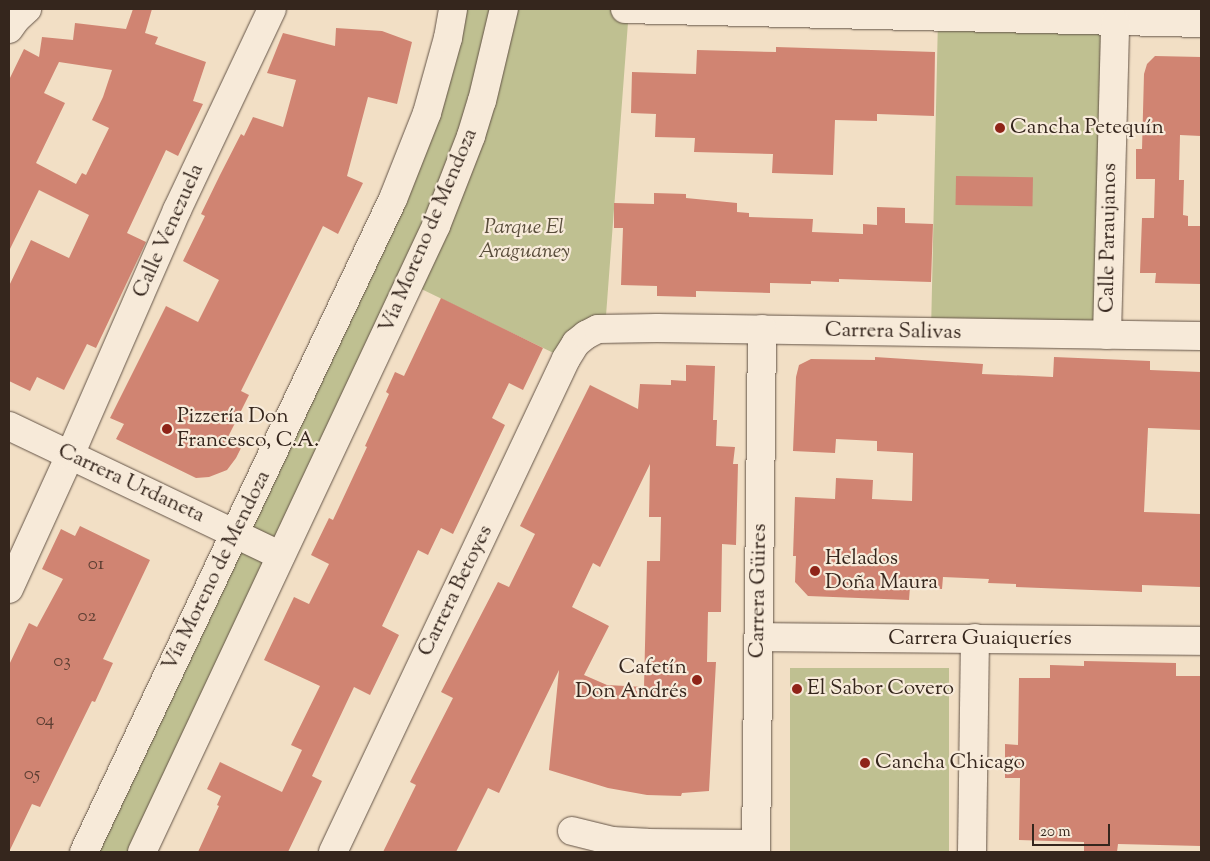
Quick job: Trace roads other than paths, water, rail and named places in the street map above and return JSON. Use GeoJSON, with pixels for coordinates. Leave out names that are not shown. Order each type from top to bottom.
{"type":"FeatureCollection","features":[{"type":"Feature","properties":{"kind":"street"},"geometry":{"type":"LineString","coordinates":[[9,29],[27,9]]}},
{"type":"Feature","properties":{"kind":"street","name":"Calle Venezuela"},"geometry":{"type":"LineString","coordinates":[[9,589],[177,210],[272,9]]}},
{"type":"Feature","properties":{"kind":"street","name":"Vía Moreno de Mendoza"},"geometry":{"type":"LineString","coordinates":[[84,852],[393,200],[427,113],[448,38],[453,9]]}},
{"type":"Feature","properties":{"kind":"street","name":"Vía Moreno de Mendoza"},"geometry":{"type":"LineString","coordinates":[[142,852],[436,226],[482,101],[504,9]]}},
{"type":"Feature","properties":{"kind":"street"},"geometry":{"type":"LineString","coordinates":[[625,9],[1201,23]]}},
{"type":"Feature","properties":{"kind":"street","name":"Calle Paraujanos"},"geometry":{"type":"LineString","coordinates":[[1107,335],[1115,22]]}},
{"type":"Feature","properties":{"kind":"street","name":"Carrera Salivas"},"geometry":{"type":"LineString","coordinates":[[586,335],[598,329],[613,328],[1201,336]]}},
{"type":"Feature","properties":{"kind":"street","name":"Carrera Güires"},"geometry":{"type":"LineString","coordinates":[[756,848],[762,330]]}},
{"type":"Feature","properties":{"kind":"street","name":"Carrera Betoyes"},"geometry":{"type":"LineString","coordinates":[[333,852],[566,359],[576,343],[586,335]]}},
{"type":"Feature","properties":{"kind":"street","name":"Carrera Urdaneta"},"geometry":{"type":"LineString","coordinates":[[9,426],[281,556]]}},
{"type":"Feature","properties":{"kind":"street","name":"Carrera Guaiqueríes"},"geometry":{"type":"LineString","coordinates":[[759,637],[1201,641]]}},
{"type":"Feature","properties":{"kind":"street"},"geometry":{"type":"LineString","coordinates":[[972,852],[975,638]]}},
{"type":"Feature","properties":{"kind":"street"},"geometry":{"type":"LineString","coordinates":[[572,831],[606,840],[647,844],[756,848]]}},
{"type":"Feature","properties":{"kind":"place","name":"Cancha Petequín"},"geometry":{"type":"Point","coordinates":[1000,128]}},
{"type":"Feature","properties":{"kind":"place","name":"Pizzería Don Francesco, C.A."},"geometry":{"type":"Point","coordinates":[167,429]}},
{"type":"Feature","properties":{"kind":"place","name":"Helados Doña Maura"},"geometry":{"type":"Point","coordinates":[815,571]}},
{"type":"Feature","properties":{"kind":"place","name":"Cafetín Don Andrés"},"geometry":{"type":"Point","coordinates":[697,680]}},
{"type":"Feature","properties":{"kind":"place","name":"El Sabor Covero"},"geometry":{"type":"Point","coordinates":[797,689]}},
{"type":"Feature","properties":{"kind":"place","name":"Cancha Chicago"},"geometry":{"type":"Point","coordinates":[865,763]}},
{"type":"Feature","properties":{"kind":"park label","name":"Parque El Araguaney"},"geometry":{"type":"Point","coordinates":[524,240]}}]}
